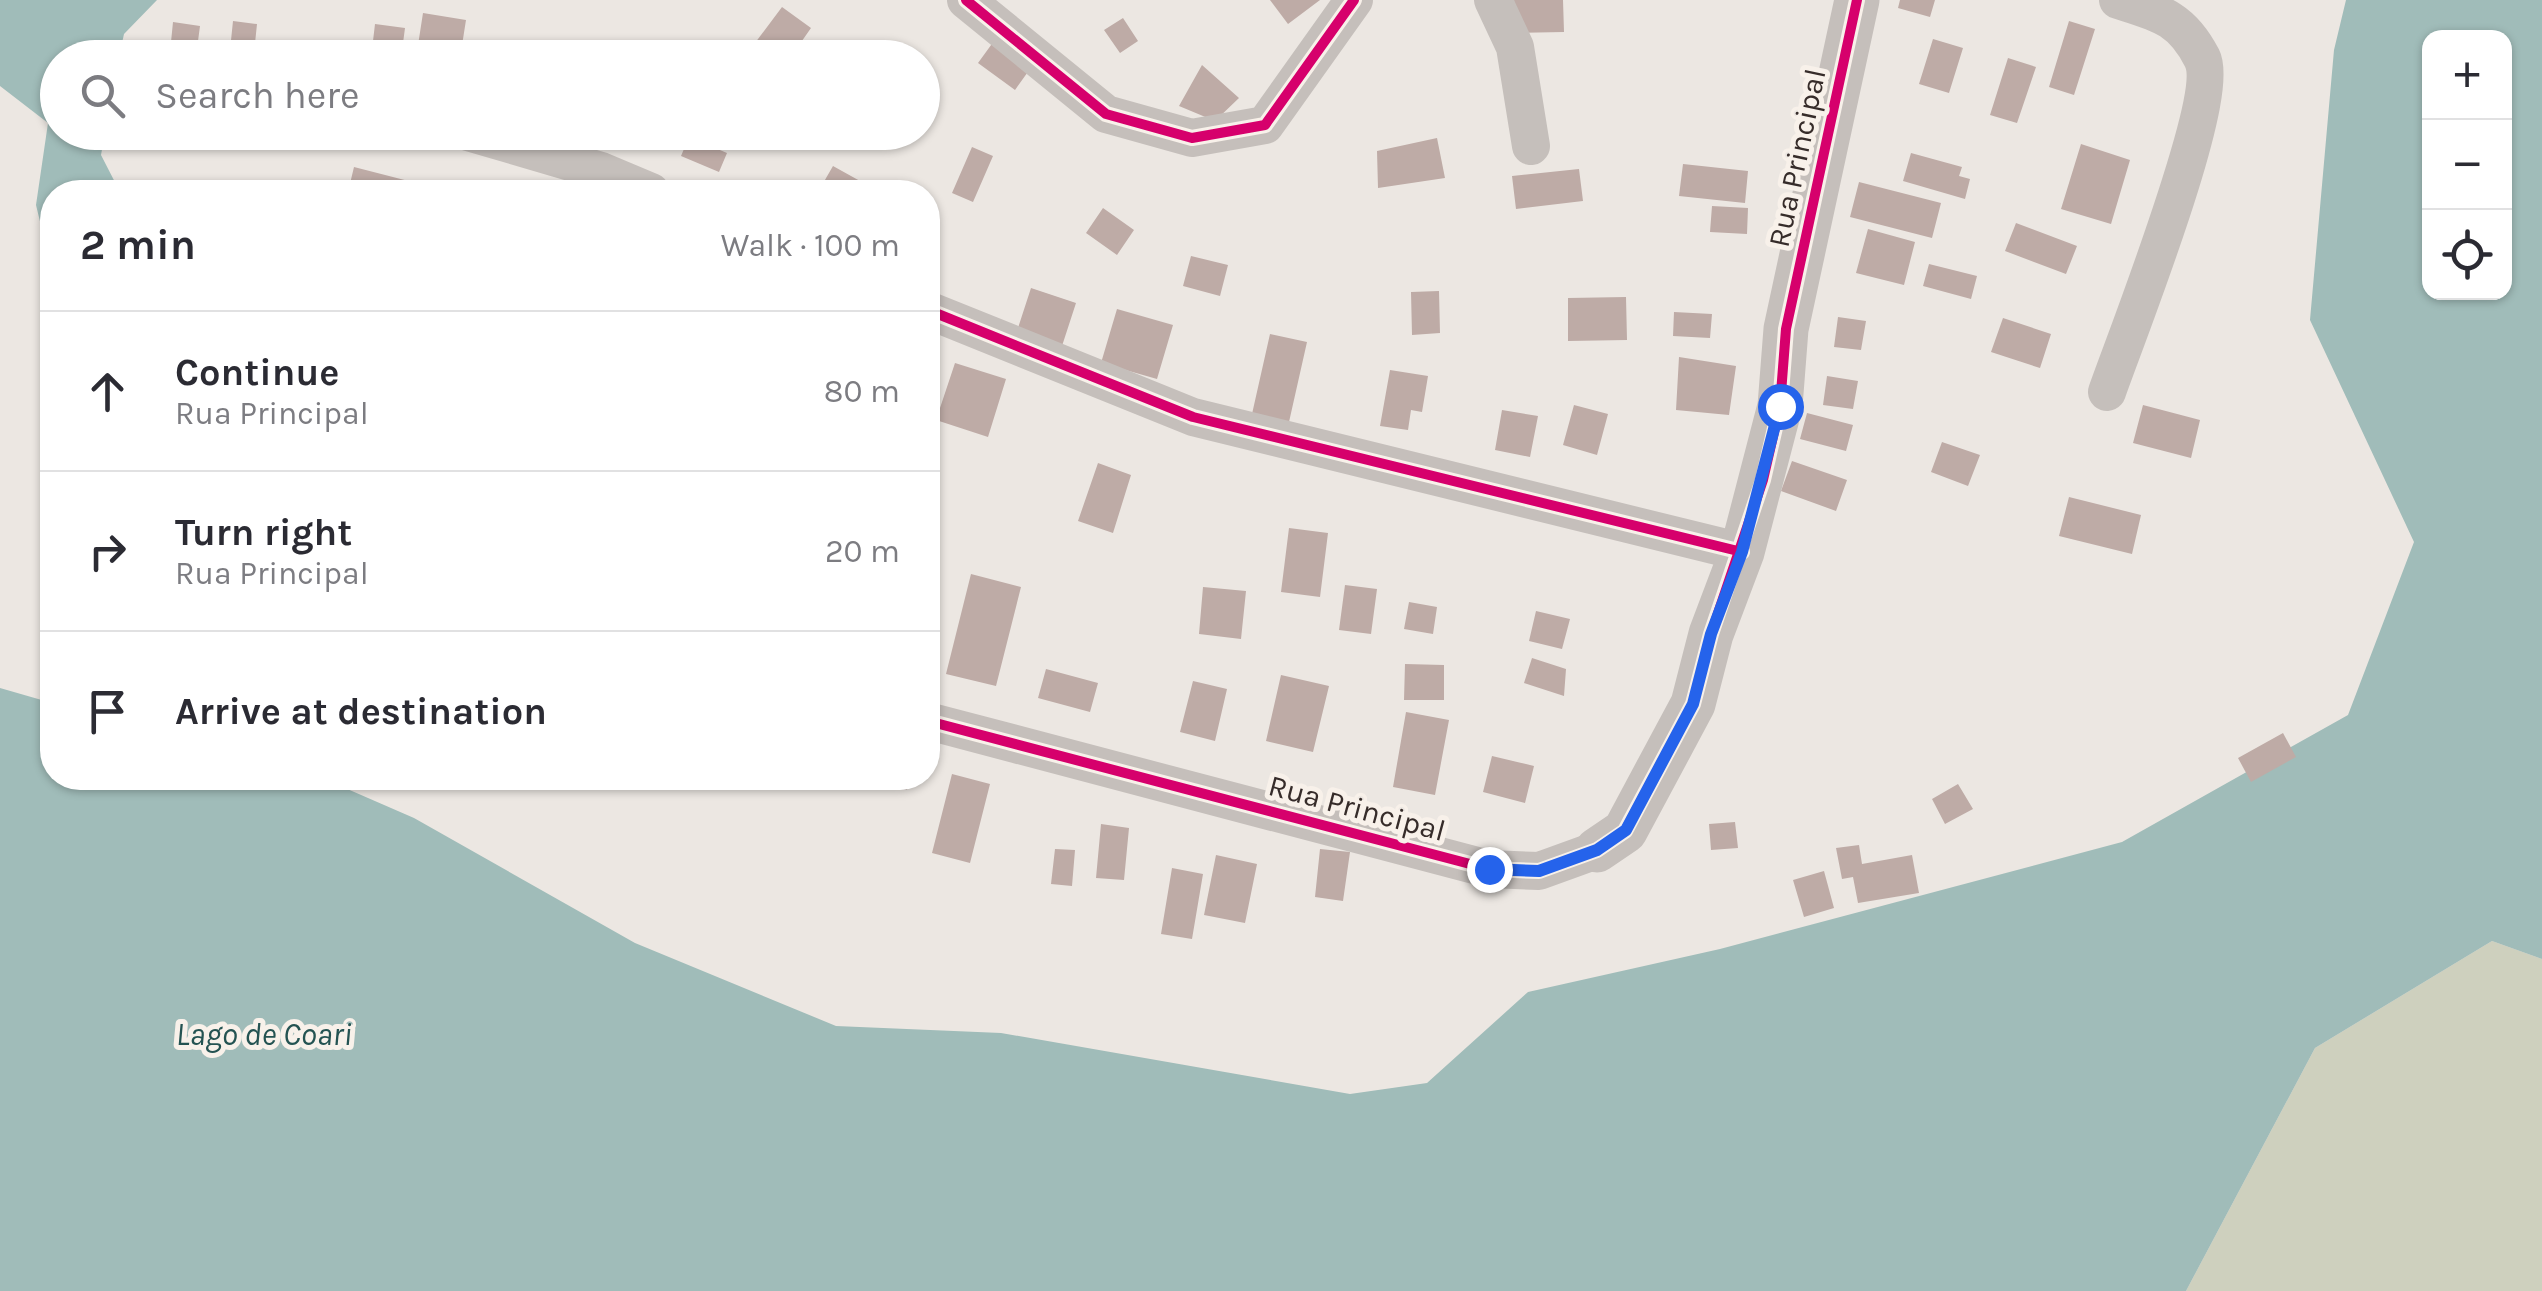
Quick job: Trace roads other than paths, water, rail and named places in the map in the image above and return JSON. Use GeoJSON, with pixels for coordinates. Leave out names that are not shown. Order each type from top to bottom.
{"type":"FeatureCollection","features":[{"type":"Feature","properties":{"kind":"street"},"geometry":{"type":"LineString","coordinates":[[966,0],[1106,114],[1192,138],[1265,126],[1354,0]]}},
{"type":"Feature","properties":{"kind":"street"},"geometry":{"type":"LineString","coordinates":[[1492,0],[1514,47],[1531,146]]}},
{"type":"Feature","properties":{"kind":"street","name":"Rua Principal"},"geometry":{"type":"LineString","coordinates":[[940,725],[1489,869],[1539,871],[1597,850],[1626,830],[1693,704],[1711,634],[1742,552],[1780,406],[1786,329],[1856,0]]}},
{"type":"Feature","properties":{"kind":"street"},"geometry":{"type":"LineString","coordinates":[[2107,392],[2202,113],[2204,62],[2174,18],[2118,0]]}},
{"type":"Feature","properties":{"kind":"street"},"geometry":{"type":"LineString","coordinates":[[529,150],[622,180]]}},
{"type":"Feature","properties":{"kind":"street"},"geometry":{"type":"LineString","coordinates":[[940,315],[1192,416],[1742,552]]}},
{"type":"Feature","properties":{"kind":"water"},"geometry":{"type":"Polygon","coordinates":[[[0,0],[157,0],[123,40],[40,40],[40,117],[0,86],[0,0]]]}},
{"type":"Feature","properties":{"kind":"water","name":"Lago de Coari"},"geometry":{"type":"Polygon","coordinates":[[[2346,0],[2542,0],[2542,959],[2492,941],[2315,1048],[2186,1291],[0,1291],[0,688],[40,700],[40,790],[350,790],[414,818],[635,943],[836,1026],[1001,1033],[1350,1094],[1427,1083],[1528,992],[1720,949],[2122,842],[2348,715],[2414,542],[2310,320],[2334,50],[2346,0]]]}},
{"type":"Feature","properties":{"kind":"water"},"geometry":{"type":"Polygon","coordinates":[[[44,150],[102,150],[114,180],[40,180],[40,222],[36,205],[44,150]]]}}]}
